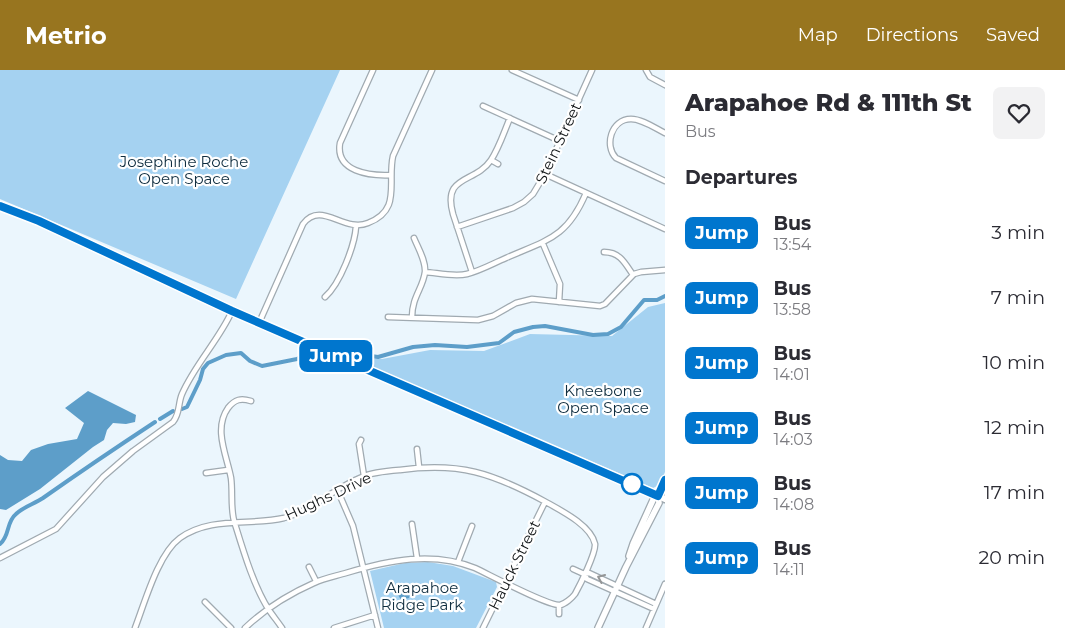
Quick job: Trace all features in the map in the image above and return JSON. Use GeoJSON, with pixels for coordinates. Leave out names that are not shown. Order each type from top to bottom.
{"type":"FeatureCollection","features":[{"type":"Feature","properties":{"kind":"main road"},"geometry":{"type":"LineString","coordinates":[[0,206],[45,224],[259,323],[524,436],[665,499]]}},
{"type":"Feature","properties":{"kind":"street"},"geometry":{"type":"LineString","coordinates":[[373,70],[340,143],[338,152],[346,165],[372,176],[391,175]]}},
{"type":"Feature","properties":{"kind":"street"},"geometry":{"type":"LineString","coordinates":[[259,323],[307,218],[320,214],[345,224],[356,226],[373,222],[386,211],[392,192],[393,156],[432,70]]}},
{"type":"Feature","properties":{"kind":"street"},"geometry":{"type":"LineString","coordinates":[[512,70],[579,100]]}},
{"type":"Feature","properties":{"kind":"street","name":"Stein Street"},"geometry":{"type":"LineString","coordinates":[[457,227],[513,208],[523,203],[533,194],[545,174],[592,70]]}},
{"type":"Feature","properties":{"kind":"street"},"geometry":{"type":"LineString","coordinates":[[646,70],[650,77],[665,85]]}},
{"type":"Feature","properties":{"kind":"street"},"geometry":{"type":"LineString","coordinates":[[483,106],[560,141]]}},
{"type":"Feature","properties":{"kind":"street"},"geometry":{"type":"LineString","coordinates":[[472,272],[450,204],[453,190],[462,180],[480,171],[491,160],[510,118]]}},
{"type":"Feature","properties":{"kind":"street"},"geometry":{"type":"LineString","coordinates":[[665,132],[636,120],[625,120],[614,128],[609,145],[612,154],[616,158],[665,181]]}},
{"type":"Feature","properties":{"kind":"street"},"geometry":{"type":"LineString","coordinates":[[491,160],[498,164]]}},
{"type":"Feature","properties":{"kind":"street"},"geometry":{"type":"LineString","coordinates":[[545,174],[665,229]]}},
{"type":"Feature","properties":{"kind":"street"},"geometry":{"type":"LineString","coordinates":[[425,272],[462,274],[472,272],[543,244],[567,226],[581,205],[586,193]]}},
{"type":"Feature","properties":{"kind":"street"},"geometry":{"type":"LineString","coordinates":[[325,297],[333,290],[352,247],[356,226]]}},
{"type":"Feature","properties":{"kind":"street"},"geometry":{"type":"LineString","coordinates":[[412,317],[414,300],[425,272],[424,264],[414,238]]}},
{"type":"Feature","properties":{"kind":"street"},"geometry":{"type":"LineString","coordinates":[[543,244],[560,284],[559,302]]}},
{"type":"Feature","properties":{"kind":"street"},"geometry":{"type":"LineString","coordinates":[[604,252],[612,252],[618,255],[633,275]]}},
{"type":"Feature","properties":{"kind":"street"},"geometry":{"type":"LineString","coordinates":[[388,317],[478,320],[493,316],[516,303],[536,299],[600,306],[605,304],[633,275],[641,272],[665,270]]}},
{"type":"Feature","properties":{"kind":"street"},"geometry":{"type":"LineString","coordinates":[[0,558],[56,529],[103,477],[133,451],[173,422],[177,416],[184,390],[222,331],[232,311]]}},
{"type":"Feature","properties":{"kind":"street"},"geometry":{"type":"LineString","coordinates":[[251,401],[241,398],[235,400],[226,411],[223,419],[222,441],[228,470],[234,521],[268,609],[282,628]]}},
{"type":"Feature","properties":{"kind":"street"},"geometry":{"type":"LineString","coordinates":[[362,440],[359,444],[364,476]]}},
{"type":"Feature","properties":{"kind":"street"},"geometry":{"type":"LineString","coordinates":[[417,449],[419,468]]}},
{"type":"Feature","properties":{"kind":"street","name":"Hughs Drive"},"geometry":{"type":"LineString","coordinates":[[135,628],[163,558],[173,544],[192,531],[234,521],[286,517],[313,506],[337,489],[364,476],[419,468],[448,467],[482,473],[513,485],[566,514],[581,525],[592,538],[594,554],[575,594],[564,604],[559,605]]}},
{"type":"Feature","properties":{"kind":"street"},"geometry":{"type":"LineString","coordinates":[[206,473],[228,470]]}},
{"type":"Feature","properties":{"kind":"street"},"geometry":{"type":"LineString","coordinates":[[598,628],[626,566],[633,544],[653,500],[658,496],[665,480]]}},
{"type":"Feature","properties":{"kind":"street"},"geometry":{"type":"LineString","coordinates":[[337,489],[354,526],[378,628]]}},
{"type":"Feature","properties":{"kind":"street","name":"Hauck Street"},"geometry":{"type":"LineString","coordinates":[[483,628],[545,502]]}},
{"type":"Feature","properties":{"kind":"street"},"geometry":{"type":"LineString","coordinates":[[412,524],[417,558]]}},
{"type":"Feature","properties":{"kind":"street"},"geometry":{"type":"LineString","coordinates":[[458,562],[472,526]]}},
{"type":"Feature","properties":{"kind":"street"},"geometry":{"type":"LineString","coordinates":[[245,628],[268,609],[296,591],[316,582],[363,568],[417,558],[458,562],[547,602],[559,605],[559,614]]}},
{"type":"Feature","properties":{"kind":"street"},"geometry":{"type":"LineString","coordinates":[[309,567],[316,582]]}},
{"type":"Feature","properties":{"kind":"street"},"geometry":{"type":"LineString","coordinates":[[574,569],[584,574],[589,573],[616,589],[655,607]]}},
{"type":"Feature","properties":{"kind":"street"},"geometry":{"type":"LineString","coordinates":[[646,628],[665,584]]}},
{"type":"Feature","properties":{"kind":"street"},"geometry":{"type":"LineString","coordinates":[[205,602],[231,628]]}},
{"type":"Feature","properties":{"kind":"street"},"geometry":{"type":"LineString","coordinates":[[334,628],[375,615]]}},
{"type":"Feature","properties":{"kind":"green space","name":"Josephine Roche Open Space"},"geometry":{"type":"Polygon","coordinates":[[[0,70],[340,70],[236,299],[0,199],[0,70]]]}},
{"type":"Feature","properties":{"kind":"green space","name":"Kneebone Open Space"},"geometry":{"type":"Polygon","coordinates":[[[665,303],[665,472],[659,485],[653,488],[347,356],[382,359],[430,350],[484,351],[530,334],[612,336],[648,307],[665,303]]]}},
{"type":"Feature","properties":{"kind":"green space","name":"Arapahoe Ridge Park"},"geometry":{"type":"Polygon","coordinates":[[[428,562],[453,566],[496,582],[497,587],[476,628],[384,628],[370,571],[405,563],[428,562]]]}},
{"type":"Feature","properties":{"kind":"shaded area"},"geometry":{"type":"Polygon","coordinates":[[[88,391],[136,415],[135,422],[126,424],[113,423],[107,430],[104,440],[40,489],[6,510],[0,509],[0,455],[8,460],[22,461],[31,450],[48,444],[77,439],[84,423],[65,408],[88,391]]]}},
{"type":"Feature","properties":{"kind":"shaded area"},"geometry":{"type":"Polygon","coordinates":[[[406,584],[410,592],[409,598],[402,600],[399,597],[397,588],[406,584]]]}},
{"type":"Feature","properties":{"kind":"waterway"},"geometry":{"type":"LineString","coordinates":[[371,356],[378,357],[413,347],[435,345],[467,347],[499,343],[514,332],[533,327],[545,326],[593,335],[608,334],[621,327],[644,300],[657,300],[665,296]]}},
{"type":"Feature","properties":{"kind":"waterway"},"geometry":{"type":"LineString","coordinates":[[182,409],[187,407],[200,380],[203,369],[208,363],[226,355],[241,353],[250,361],[262,366],[297,359],[308,353],[335,361],[338,359]]}},
{"type":"Feature","properties":{"kind":"waterway"},"geometry":{"type":"LineString","coordinates":[[340,353],[364,356]]}},
{"type":"Feature","properties":{"kind":"waterway"},"geometry":{"type":"LineString","coordinates":[[160,419],[173,411]]}},
{"type":"Feature","properties":{"kind":"waterway"},"geometry":{"type":"LineString","coordinates":[[0,544],[13,517],[25,507],[43,498],[155,422]]}},
{"type":"Feature","properties":{"kind":"bus line","name":"Jump"},"geometry":{"type":"LineString","coordinates":[[0,206],[39,221],[232,311],[533,440],[658,496],[665,480]]}}]}
